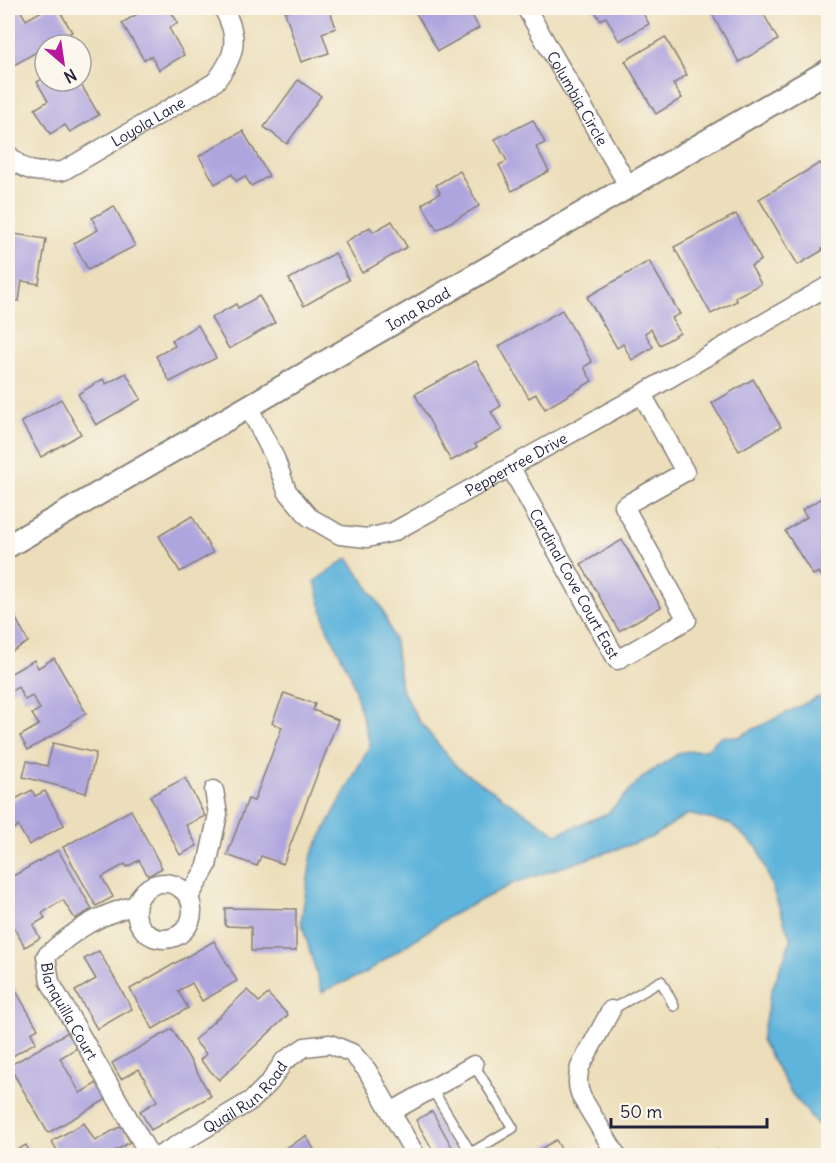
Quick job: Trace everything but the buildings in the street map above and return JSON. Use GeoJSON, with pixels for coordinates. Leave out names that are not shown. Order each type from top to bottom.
{"type":"FeatureCollection","features":[{"type":"Feature","properties":{"kind":"street","name":"Loyola Lane"},"geometry":{"type":"LineString","coordinates":[[8,154],[17,164],[39,173],[63,171],[214,82],[229,64],[234,42],[230,20],[223,8]]}},
{"type":"Feature","properties":{"kind":"street","name":"Columbia Circle"},"geometry":{"type":"LineString","coordinates":[[526,8],[630,187]]}},
{"type":"Feature","properties":{"kind":"street","name":"Iona Road"},"geometry":{"type":"LineString","coordinates":[[8,546],[828,71]]}},
{"type":"Feature","properties":{"kind":"street","name":"Peppertree Drive"},"geometry":{"type":"LineString","coordinates":[[248,406],[276,458],[287,491],[309,517],[340,535],[367,538],[393,532],[511,468],[828,286]]}},
{"type":"Feature","properties":{"kind":"street","name":"Cardinal Cove Court East"},"geometry":{"type":"LineString","coordinates":[[511,468],[617,660],[687,620],[624,506],[685,472],[642,394]]}},
{"type":"Feature","properties":{"kind":"street"},"geometry":{"type":"LineString","coordinates":[[136,905],[138,923],[142,930],[158,939],[176,937],[189,924],[192,906],[189,897],[207,866],[218,814],[214,790]]}},
{"type":"Feature","properties":{"kind":"street","name":"Blanquilla Court"},"geometry":{"type":"LineString","coordinates":[[150,1155],[50,982],[46,956],[69,935],[111,912],[136,905],[146,889],[155,884],[165,882],[174,884],[189,897]]}},
{"type":"Feature","properties":{"kind":"street"},"geometry":{"type":"LineString","coordinates":[[611,1010],[580,1067],[577,1077],[582,1098],[617,1155]]}},
{"type":"Feature","properties":{"kind":"street","name":"Quail Run Road"},"geometry":{"type":"LineString","coordinates":[[159,1155],[252,1101],[270,1082],[284,1061],[305,1047],[330,1044],[352,1053],[367,1070],[416,1155]]}},
{"type":"Feature","properties":{"kind":"street"},"geometry":{"type":"LineString","coordinates":[[391,1112],[474,1065]]}},
{"type":"Feature","properties":{"kind":"lane"},"geometry":{"type":"LineString","coordinates":[[611,1010],[661,981],[674,1006]]}},
{"type":"Feature","properties":{"kind":"lane"},"geometry":{"type":"LineString","coordinates":[[432,1089],[471,1153],[513,1128],[474,1065]]}},
{"type":"Feature","properties":{"kind":"water"},"geometry":{"type":"Polygon","coordinates":[[[348,558],[382,608],[395,643],[401,688],[419,721],[457,767],[557,834],[608,813],[644,776],[681,752],[706,750],[721,736],[738,737],[816,698],[828,696],[828,931],[824,970],[828,984],[828,1097],[818,1125],[792,1094],[761,1040],[771,992],[791,940],[758,848],[730,824],[688,814],[650,838],[514,883],[450,916],[365,973],[322,992],[301,921],[312,854],[370,745],[351,676],[327,628],[315,581],[348,558]]]}}]}
